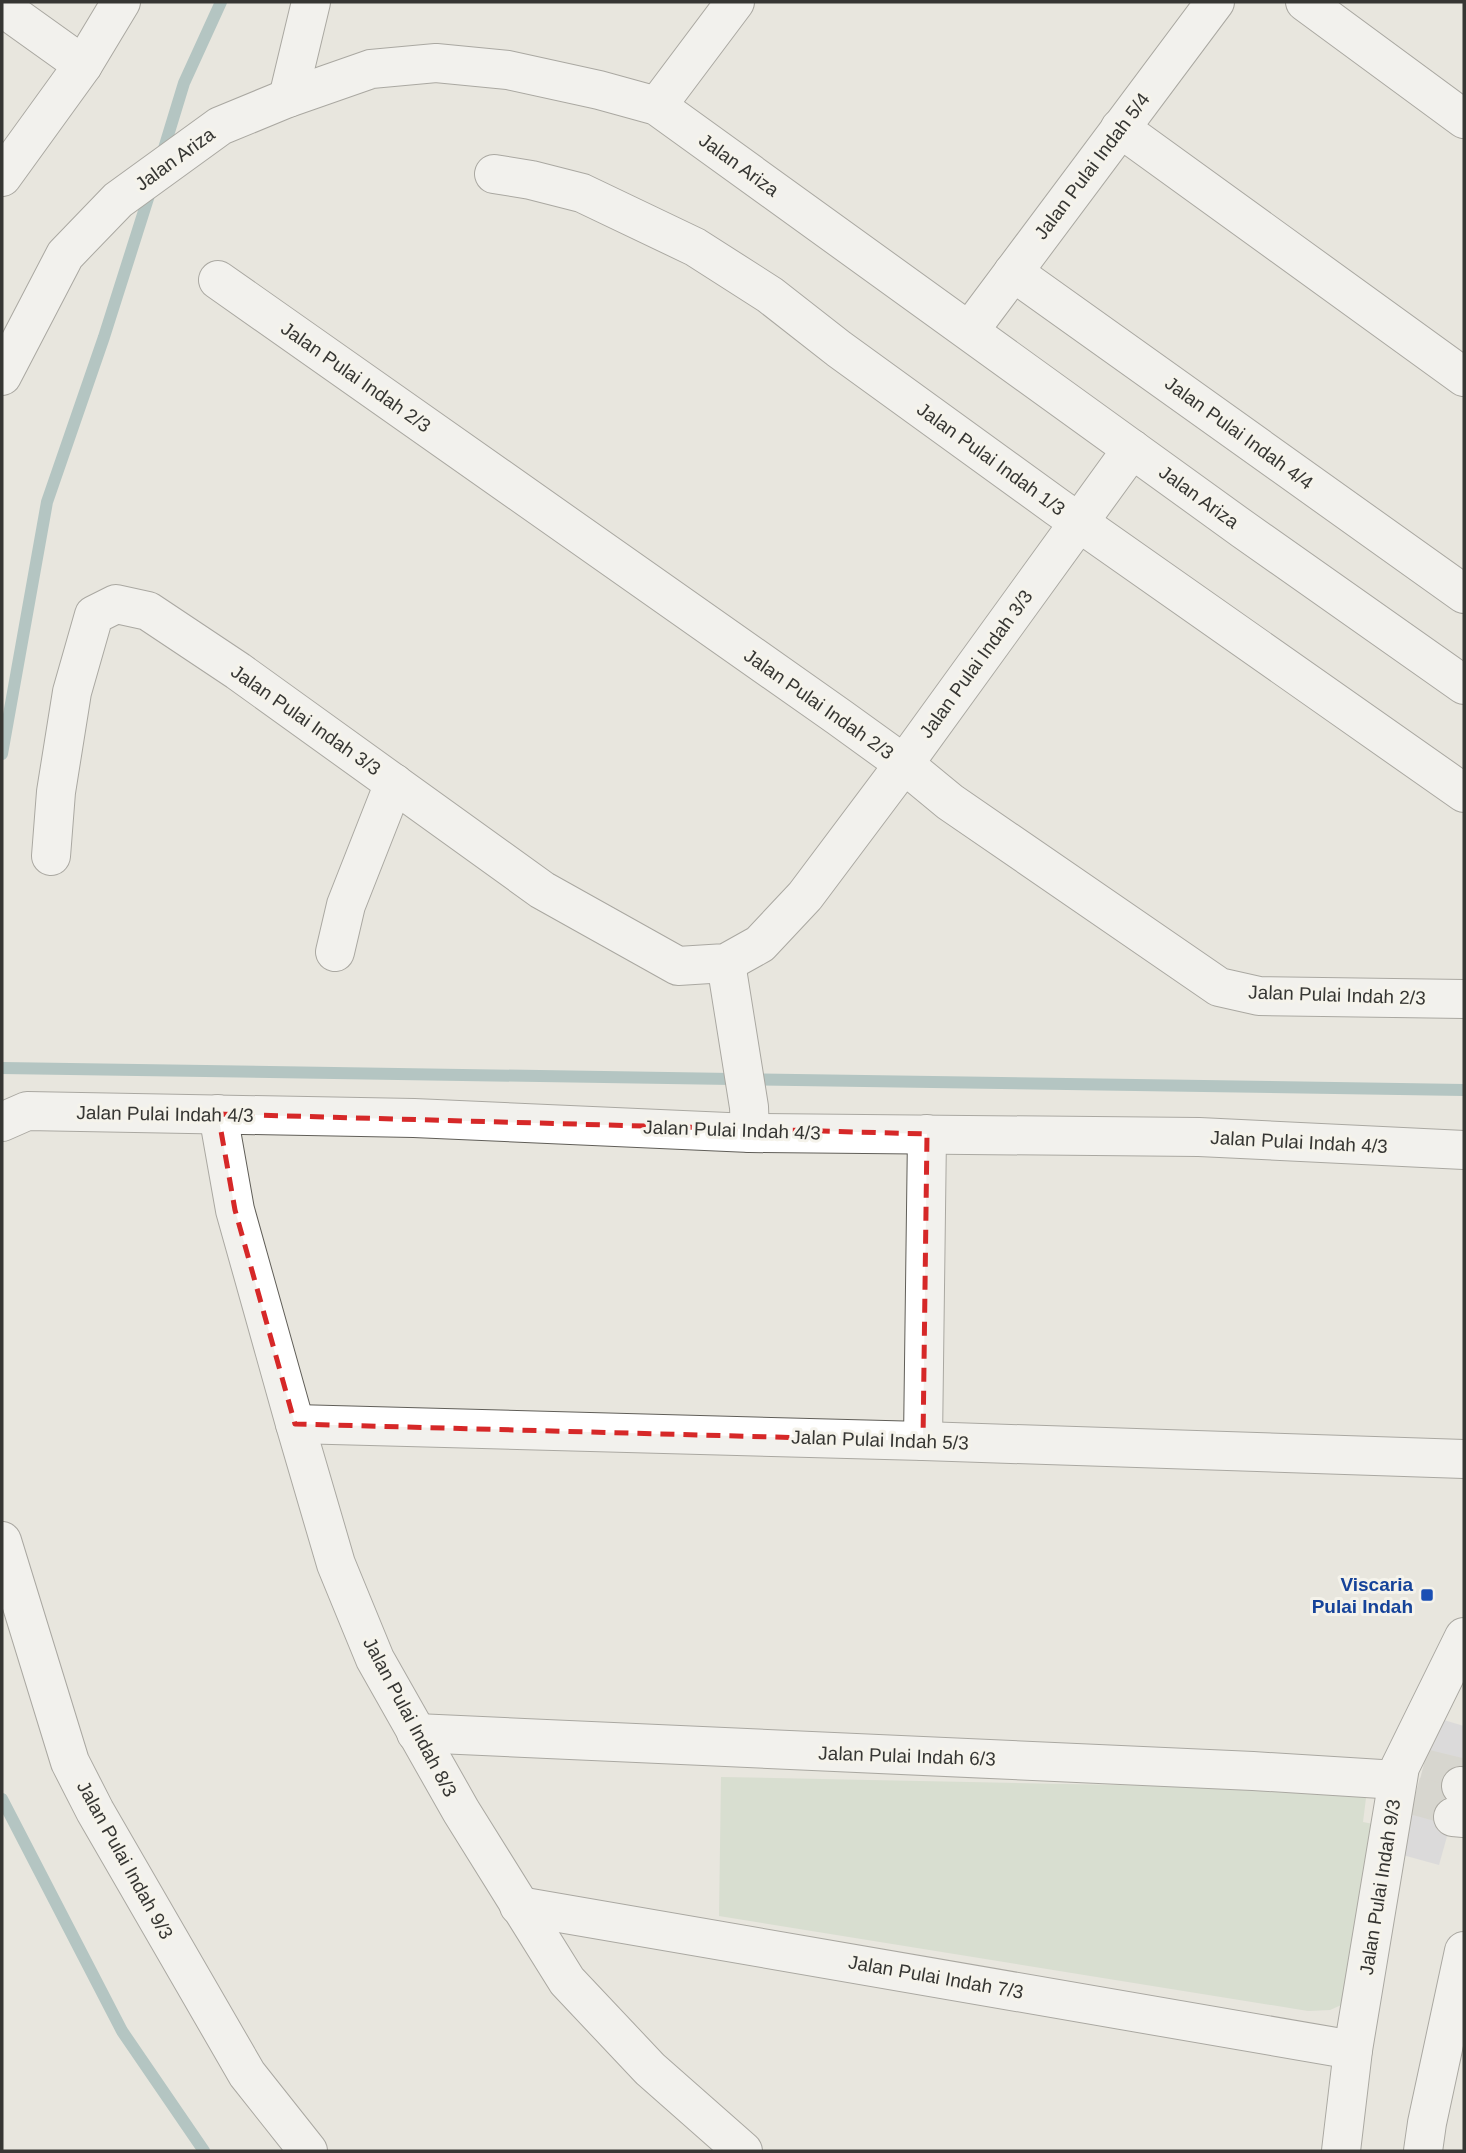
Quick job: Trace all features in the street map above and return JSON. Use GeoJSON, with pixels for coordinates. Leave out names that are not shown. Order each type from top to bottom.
{"type":"FeatureCollection","features":[{"type":"Feature","properties":{"kind":"street"},"geometry":{"type":"LineString","coordinates":[[2,177],[83,65],[121,2]]}},
{"type":"Feature","properties":{"kind":"street"},"geometry":{"type":"LineString","coordinates":[[288,98],[311,2]]}},
{"type":"Feature","properties":{"kind":"street"},"geometry":{"type":"LineString","coordinates":[[657,106],[735,2]]}},
{"type":"Feature","properties":{"kind":"street","name":"Jalan Pulai Indah 5/4"},"geometry":{"type":"LineString","coordinates":[[970,330],[1215,2]]}},
{"type":"Feature","properties":{"kind":"street"},"geometry":{"type":"LineString","coordinates":[[1305,2],[1464,119]]}},
{"type":"Feature","properties":{"kind":"street"},"geometry":{"type":"LineString","coordinates":[[2,7],[83,65]]}},
{"type":"Feature","properties":{"kind":"street","name":"Jalan Ariza"},"geometry":{"type":"LineString","coordinates":[[2,376],[65,255],[118,200],[220,126],[288,98],[371,69],[436,63],[508,70],[657,106],[1464,685]]}},
{"type":"Feature","properties":{"kind":"street"},"geometry":{"type":"LineString","coordinates":[[1120,128],[1464,377]]}},
{"type":"Feature","properties":{"kind":"street","name":"Jalan Pulai Indah 1/3"},"geometry":{"type":"LineString","coordinates":[[494,174],[582,193],[695,247],[771,295],[839,349],[1079,522],[1464,793]]}},
{"type":"Feature","properties":{"kind":"street","name":"Jalan Pulai Indah 4/4"},"geometry":{"type":"LineString","coordinates":[[1013,272],[1464,594]]}},
{"type":"Feature","properties":{"kind":"street","name":"Jalan Pulai Indah 2/3"},"geometry":{"type":"LineString","coordinates":[[218,280],[904,764],[950,802],[1219,987],[1259,996],[1464,999]]}},
{"type":"Feature","properties":{"kind":"street","name":"Jalan Pulai Indah 3/3"},"geometry":{"type":"LineString","coordinates":[[51,856],[56,792],[72,692],[94,615],[116,604],[148,611],[238,671],[542,890],[678,966],[726,963],[760,944],[805,896],[1132,449]]}},
{"type":"Feature","properties":{"kind":"street"},"geometry":{"type":"LineString","coordinates":[[335,952],[346,905],[394,783]]}},
{"type":"Feature","properties":{"kind":"street"},"geometry":{"type":"LineString","coordinates":[[726,963],[750,1126]]}},
{"type":"Feature","properties":{"kind":"street","name":"Jalan Pulai Indah 4/3"},"geometry":{"type":"LineString","coordinates":[[2,1122],[27,1111],[218,1114],[750,1126],[927,1134],[1199,1137],[1464,1150]]}},
{"type":"Feature","properties":{"kind":"street","name":"Jalan Pulai Indah 8/3"},"geometry":{"type":"LineString","coordinates":[[218,1114],[235,1210],[295,1424],[336,1564],[375,1659],[461,1811],[567,1981],[650,2069],[743,2151]]}},
{"type":"Feature","properties":{"kind":"street"},"geometry":{"type":"LineString","coordinates":[[923,1441],[927,1134]]}},
{"type":"Feature","properties":{"kind":"street","name":"Jalan Pulai Indah 5/3"},"geometry":{"type":"LineString","coordinates":[[295,1424],[1464,1459]]}},
{"type":"Feature","properties":{"kind":"street","name":"Jalan Pulai Indah 9/3"},"geometry":{"type":"LineString","coordinates":[[2,1541],[70,1762],[95,1811],[247,2074],[307,2151]]}},
{"type":"Feature","properties":{"kind":"street","name":"Jalan Pulai Indah 9/3"},"geometry":{"type":"LineString","coordinates":[[1341,2151],[1353,2050],[1409,1784],[1464,1637]]}},
{"type":"Feature","properties":{"kind":"street","name":"Jalan Pulai Indah 6/3"},"geometry":{"type":"LineString","coordinates":[[416,1733],[1253,1771],[1409,1784]]}},
{"type":"Feature","properties":{"kind":"street","name":"Jalan Pulai Indah 7/3"},"geometry":{"type":"LineString","coordinates":[[520,1906],[1353,2050]]}},
{"type":"Feature","properties":{"kind":"street"},"geometry":{"type":"LineString","coordinates":[[1423,2151],[1464,1951]]}},
{"type":"Feature","properties":{"kind":"highlighted area"},"geometry":{"type":"Polygon","coordinates":[[[218,1114],[927,1134],[923,1441],[295,1424],[235,1210],[218,1114]]]}},
{"type":"Feature","properties":{"kind":"green space"},"geometry":{"type":"Polygon","coordinates":[[[721,1777],[1367,1790],[1363,1822],[1378,1825],[1346,2003],[1330,2010],[1308,2011],[719,1916],[721,1777]]]}},
{"type":"Feature","properties":{"kind":"building"},"geometry":{"type":"Polygon","coordinates":[[[1437,1718],[1464,1726],[1464,1776],[1439,1865],[1399,1854],[1437,1718]]]}},
{"type":"Feature","properties":{"kind":"waterway"},"geometry":{"type":"LineString","coordinates":[[162,155],[184,83],[221,2]]}},
{"type":"Feature","properties":{"kind":"waterway"},"geometry":{"type":"LineString","coordinates":[[2,754],[47,502],[151,189]]}},
{"type":"Feature","properties":{"kind":"waterway"},"geometry":{"type":"LineString","coordinates":[[2,1068],[1464,1090]]}},
{"type":"Feature","properties":{"kind":"waterway"},"geometry":{"type":"LineString","coordinates":[[2,1799],[122,2031],[204,2151]]}},
{"type":"Feature","properties":{"kind":"tunnel"},"geometry":{"type":"LineString","coordinates":[[1423,1768],[1464,1778]]}},
{"type":"Feature","properties":{"kind":"tunnel"},"geometry":{"type":"LineString","coordinates":[[1415,1796],[1456,1807]]}},
{"type":"Feature","properties":{"kind":"place","name":"Viscaria Pulai Indah"},"geometry":{"type":"Point","coordinates":[1427,1595]}}]}
